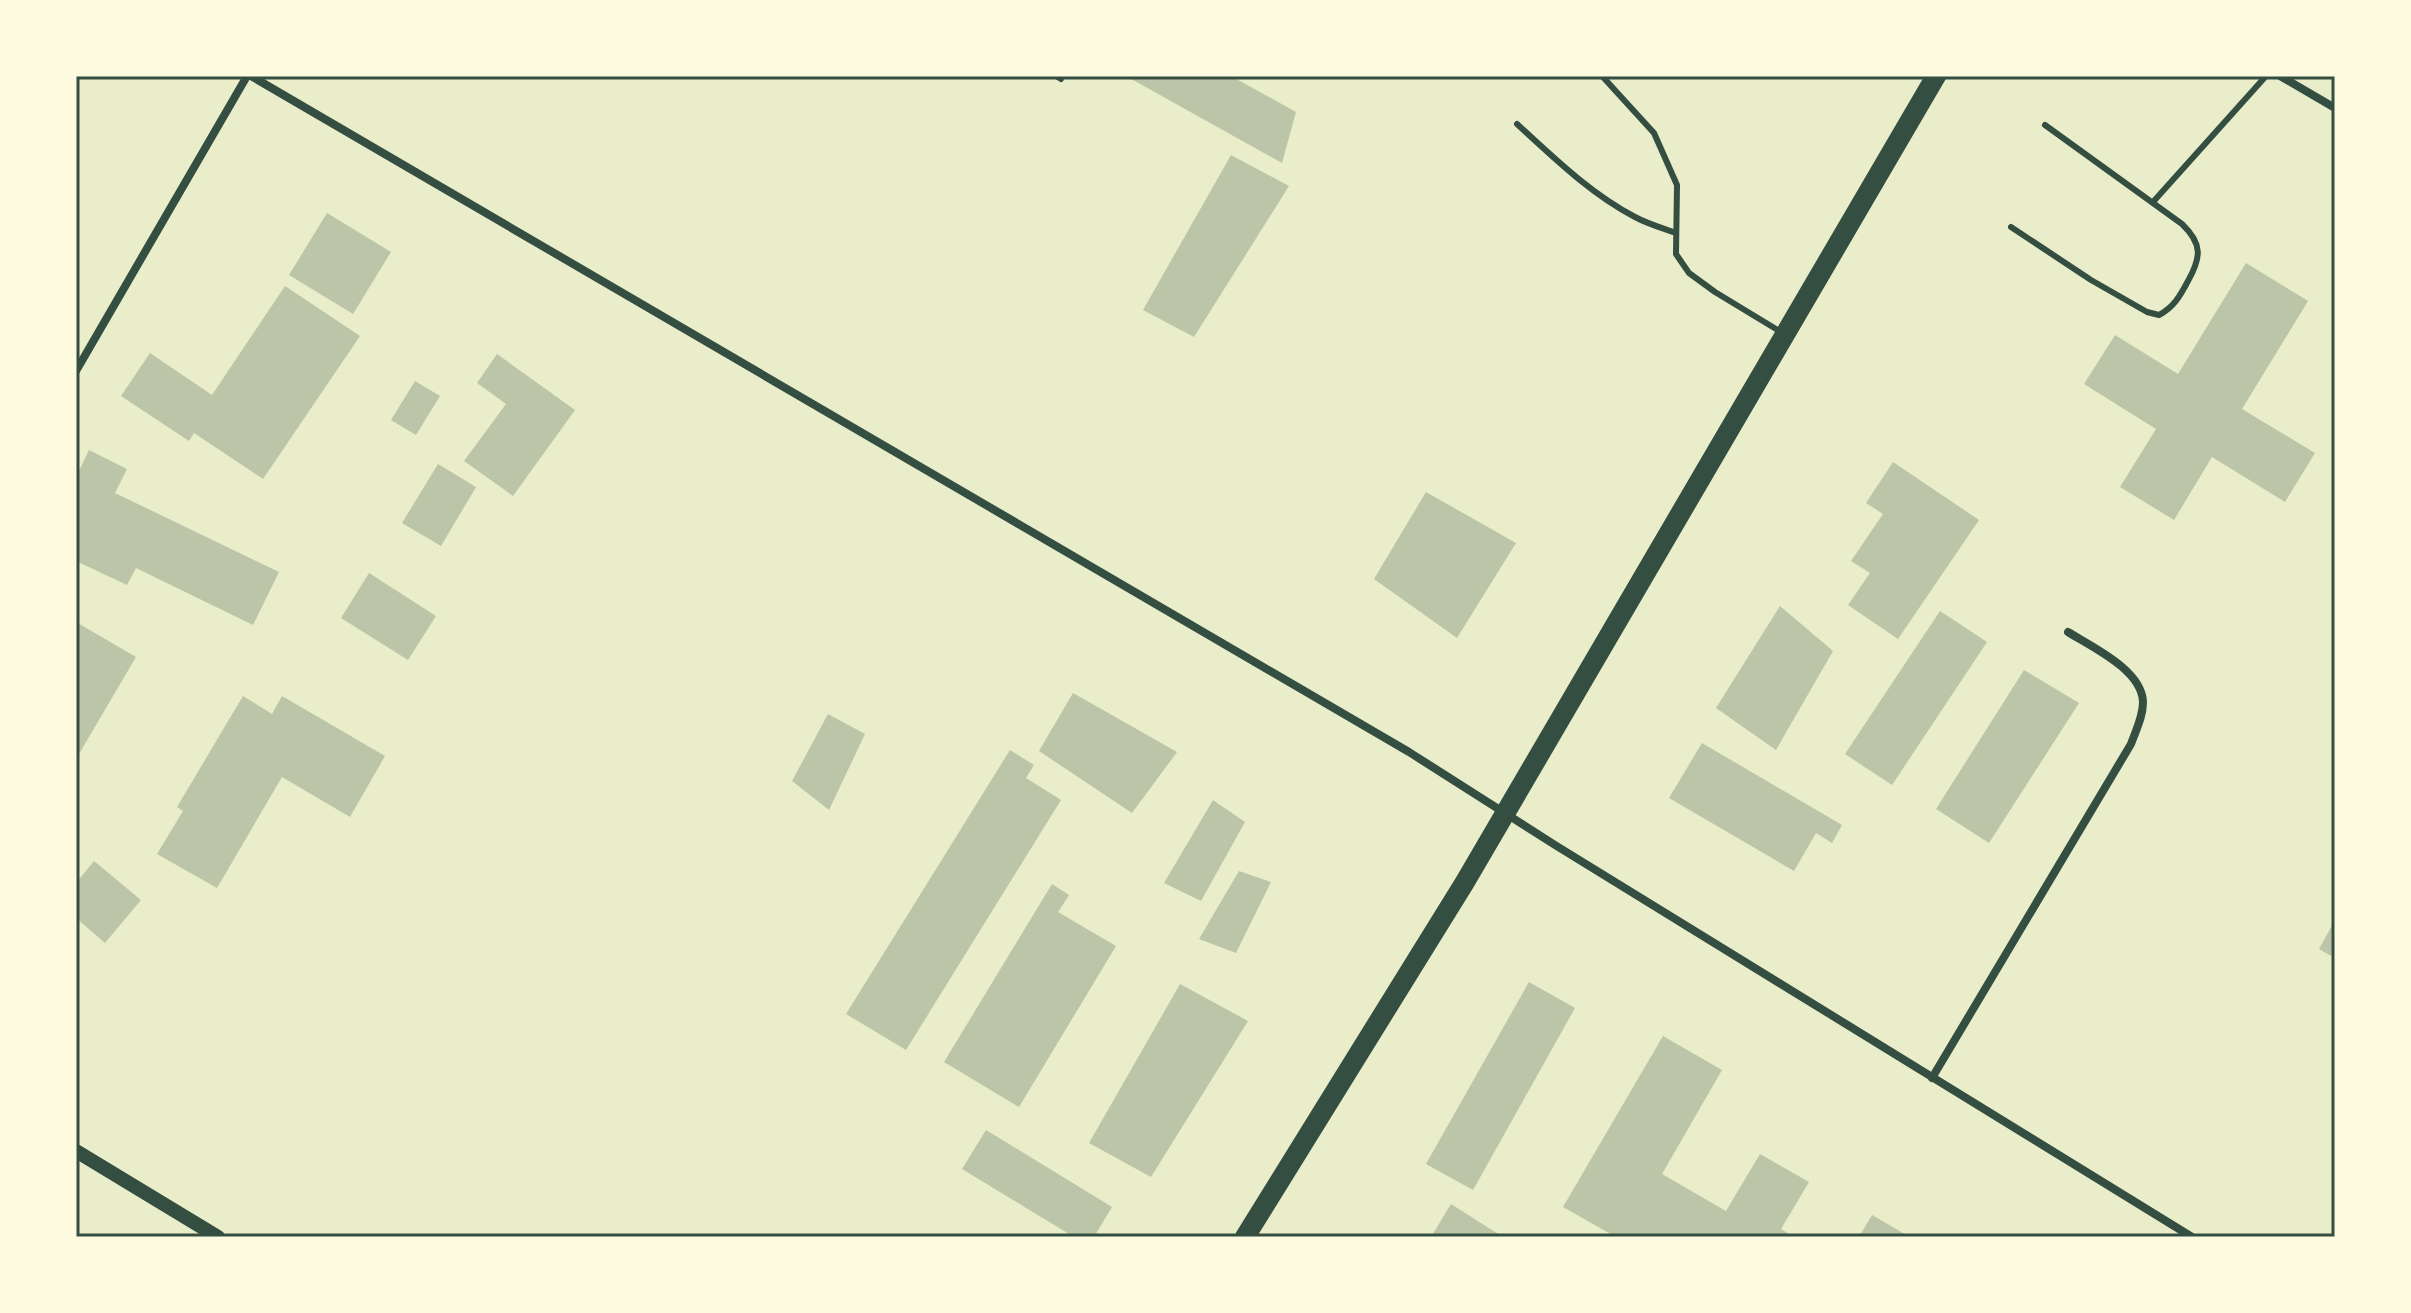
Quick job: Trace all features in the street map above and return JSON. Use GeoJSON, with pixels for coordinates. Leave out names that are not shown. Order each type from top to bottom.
{"type":"FeatureCollection","features":[{"type":"Feature","properties":{"kind":"main road"},"geometry":{"type":"LineString","coordinates":[[1245,1237],[1506,812],[1936,76]]}},
{"type":"Feature","properties":{"kind":"street"},"geometry":{"type":"LineString","coordinates":[[76,371],[249,76],[1395,744],[2192,1237]]}},
{"type":"Feature","properties":{"kind":"street"},"geometry":{"type":"LineString","coordinates":[[2283,76],[2335,108]]}},
{"type":"Feature","properties":{"kind":"street"},"geometry":{"type":"LineString","coordinates":[[1932,1078],[2131,744],[2141,720],[2143,699],[2137,681],[2110,657],[2068,632]]}},
{"type":"Feature","properties":{"kind":"street"},"geometry":{"type":"LineString","coordinates":[[76,1151],[218,1237]]}},
{"type":"Feature","properties":{"kind":"lane"},"geometry":{"type":"LineString","coordinates":[[1602,76],[1654,133],[1677,185],[1676,254],[1689,273],[1785,335]]}},
{"type":"Feature","properties":{"kind":"lane"},"geometry":{"type":"LineString","coordinates":[[2153,202],[2266,76]]}},
{"type":"Feature","properties":{"kind":"lane"},"geometry":{"type":"LineString","coordinates":[[1517,124],[1606,200],[1637,218],[1676,233]]}},
{"type":"Feature","properties":{"kind":"lane"},"geometry":{"type":"LineString","coordinates":[[2011,227],[2091,280],[2147,312],[2159,315],[2172,308],[2199,262],[2192,234],[2153,202],[2045,125]]}},
{"type":"Feature","properties":{"kind":"building"},"geometry":{"type":"Polygon","coordinates":[[[1126,76],[1231,76],[1296,112],[1282,163],[1126,76]]]}},
{"type":"Feature","properties":{"kind":"building"},"geometry":{"type":"Polygon","coordinates":[[[1231,155],[1289,186],[1194,337],[1143,310],[1231,155]]]}},
{"type":"Feature","properties":{"kind":"building"},"geometry":{"type":"Polygon","coordinates":[[[327,213],[391,252],[353,314],[289,275],[327,213]]]}},
{"type":"Feature","properties":{"kind":"building"},"geometry":{"type":"Polygon","coordinates":[[[2246,263],[2308,301],[2242,409],[2315,453],[2285,502],[2212,457],[2174,520],[2120,487],[2156,429],[2084,384],[2115,335],[2178,374],[2246,263]]]}},
{"type":"Feature","properties":{"kind":"building"},"geometry":{"type":"Polygon","coordinates":[[[285,286],[360,336],[263,479],[194,433],[189,441],[121,396],[150,353],[212,395],[285,286]]]}},
{"type":"Feature","properties":{"kind":"building"},"geometry":{"type":"Polygon","coordinates":[[[497,354],[575,410],[513,496],[464,461],[506,404],[477,383],[497,354]]]}},
{"type":"Feature","properties":{"kind":"building"},"geometry":{"type":"Polygon","coordinates":[[[415,381],[440,396],[416,435],[391,420],[415,381]]]}},
{"type":"Feature","properties":{"kind":"building"},"geometry":{"type":"Polygon","coordinates":[[[89,450],[127,469],[115,493],[279,572],[253,625],[136,568],[127,585],[76,561],[76,477],[89,450]]]}},
{"type":"Feature","properties":{"kind":"building"},"geometry":{"type":"Polygon","coordinates":[[[1893,462],[1979,520],[1898,639],[1848,605],[1870,573],[1851,561],[1883,514],[1866,503],[1893,462]]]}},
{"type":"Feature","properties":{"kind":"building"},"geometry":{"type":"Polygon","coordinates":[[[438,464],[476,487],[441,546],[402,523],[438,464]]]}},
{"type":"Feature","properties":{"kind":"building"},"geometry":{"type":"Polygon","coordinates":[[[1426,492],[1516,543],[1457,638],[1374,579],[1426,492]]]}},
{"type":"Feature","properties":{"kind":"building"},"geometry":{"type":"Polygon","coordinates":[[[369,573],[436,616],[408,660],[341,618],[369,573]]]}},
{"type":"Feature","properties":{"kind":"building"},"geometry":{"type":"Polygon","coordinates":[[[1780,606],[1833,651],[1776,750],[1716,708],[1780,606]]]}},
{"type":"Feature","properties":{"kind":"building"},"geometry":{"type":"Polygon","coordinates":[[[1940,611],[1987,642],[1892,785],[1845,754],[1940,611]]]}},
{"type":"Feature","properties":{"kind":"building"},"geometry":{"type":"Polygon","coordinates":[[[76,622],[136,657],[76,759],[76,622]]]}},
{"type":"Feature","properties":{"kind":"building"},"geometry":{"type":"Polygon","coordinates":[[[2024,670],[2079,703],[1989,843],[1936,809],[2024,670]]]}},
{"type":"Feature","properties":{"kind":"building"},"geometry":{"type":"Polygon","coordinates":[[[1073,693],[1177,752],[1132,813],[1039,751],[1073,693]]]}},
{"type":"Feature","properties":{"kind":"building"},"geometry":{"type":"Polygon","coordinates":[[[243,696],[272,714],[282,696],[385,756],[350,817],[282,777],[217,888],[157,854],[183,811],[177,807],[243,696]]]}},
{"type":"Feature","properties":{"kind":"building"},"geometry":{"type":"Polygon","coordinates":[[[828,714],[865,734],[829,810],[792,781],[828,714]]]}},
{"type":"Feature","properties":{"kind":"building"},"geometry":{"type":"Polygon","coordinates":[[[1702,743],[1842,825],[1832,843],[1816,833],[1794,871],[1669,798],[1702,743]]]}},
{"type":"Feature","properties":{"kind":"building"},"geometry":{"type":"Polygon","coordinates":[[[1010,750],[1034,765],[1026,778],[1061,800],[906,1050],[846,1014],[1010,750]]]}},
{"type":"Feature","properties":{"kind":"building"},"geometry":{"type":"Polygon","coordinates":[[[1213,800],[1245,822],[1201,901],[1164,883],[1213,800]]]}},
{"type":"Feature","properties":{"kind":"building"},"geometry":{"type":"Polygon","coordinates":[[[94,861],[141,900],[105,943],[76,918],[76,883],[94,861]]]}},
{"type":"Feature","properties":{"kind":"building"},"geometry":{"type":"Polygon","coordinates":[[[1239,871],[1271,882],[1236,953],[1199,939],[1239,871]]]}},
{"type":"Feature","properties":{"kind":"building"},"geometry":{"type":"Polygon","coordinates":[[[1052,884],[1069,895],[1058,912],[1116,946],[1019,1107],[944,1062],[1052,884]]]}},
{"type":"Feature","properties":{"kind":"building"},"geometry":{"type":"Polygon","coordinates":[[[2335,920],[2335,958],[2319,949],[2335,920]]]}},
{"type":"Feature","properties":{"kind":"building"},"geometry":{"type":"Polygon","coordinates":[[[1529,982],[1575,1008],[1473,1190],[1426,1164],[1529,982]]]}},
{"type":"Feature","properties":{"kind":"building"},"geometry":{"type":"Polygon","coordinates":[[[1180,984],[1248,1021],[1151,1177],[1089,1143],[1180,984]]]}},
{"type":"Feature","properties":{"kind":"building"},"geometry":{"type":"Polygon","coordinates":[[[1663,1036],[1722,1070],[1662,1174],[1726,1211],[1760,1154],[1809,1182],[1781,1229],[1794,1237],[1616,1237],[1563,1207],[1663,1036]]]}},
{"type":"Feature","properties":{"kind":"building"},"geometry":{"type":"Polygon","coordinates":[[[986,1130],[1112,1207],[1094,1237],[1074,1237],[962,1169],[986,1130]]]}},
{"type":"Feature","properties":{"kind":"building"},"geometry":{"type":"Polygon","coordinates":[[[1451,1204],[1503,1237],[1431,1237],[1451,1204]]]}},
{"type":"Feature","properties":{"kind":"building"},"geometry":{"type":"Polygon","coordinates":[[[1872,1215],[1910,1237],[1859,1237],[1872,1215]]]}}]}
